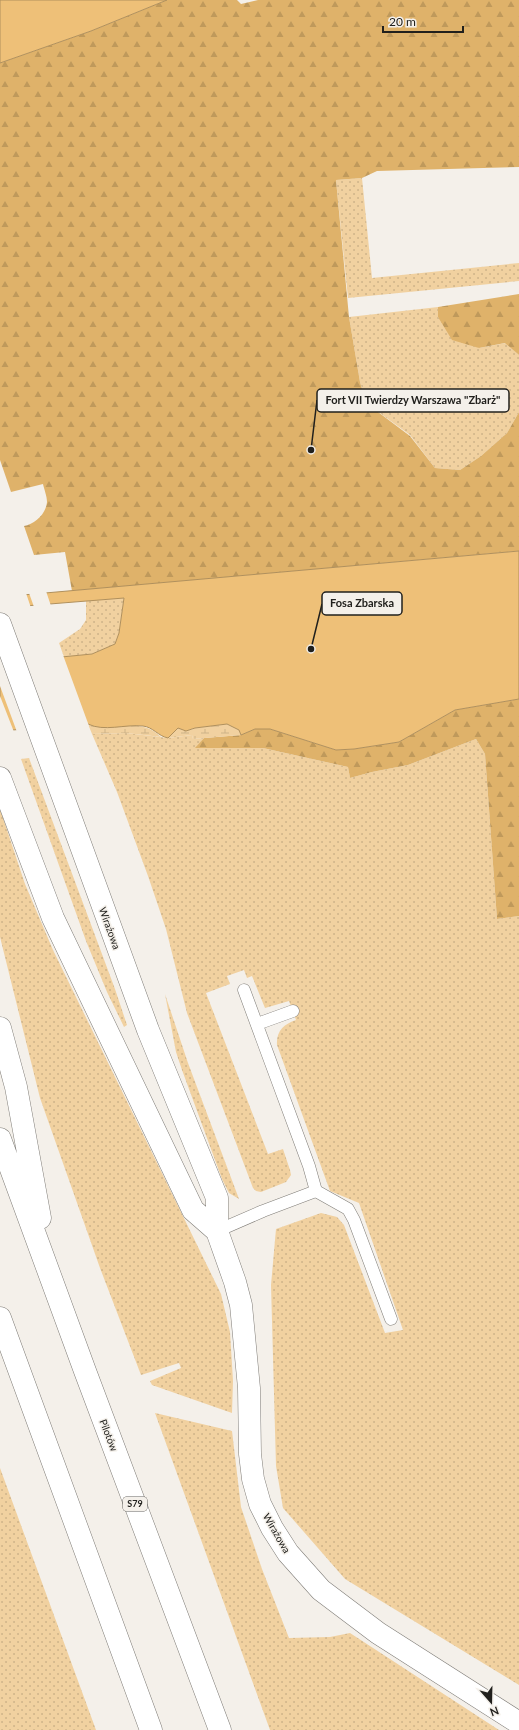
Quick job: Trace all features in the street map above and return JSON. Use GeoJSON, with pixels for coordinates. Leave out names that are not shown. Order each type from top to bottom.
{"type":"FeatureCollection","features":[{"type":"Feature","properties":{"kind":"main road","name":"Wirażowa"},"geometry":{"type":"LineString","coordinates":[[2,630],[148,1030],[217,1198],[217,1231],[235,1282],[241,1305],[249,1388],[250,1454],[253,1478],[260,1504],[272,1528],[288,1553],[321,1590],[378,1633],[519,1723]]}},
{"type":"Feature","properties":{"kind":"main road","name":"Wirażowa"},"geometry":{"type":"LineString","coordinates":[[0,778],[53,918],[95,1008],[193,1210],[217,1231]]}},
{"type":"Feature","properties":{"kind":"main road"},"geometry":{"type":"LineString","coordinates":[[0,1028],[16,1086],[51,1278]]}},
{"type":"Feature","properties":{"kind":"main road","name":"Pilotów"},"geometry":{"type":"LineString","coordinates":[[0,1139],[220,1730]]}},
{"type":"Feature","properties":{"kind":"main road"},"geometry":{"type":"LineString","coordinates":[[0,1318],[151,1730]]}},
{"type":"Feature","properties":{"kind":"lane"},"geometry":{"type":"LineString","coordinates":[[244,990],[309,1166],[316,1191],[348,1209],[354,1220],[391,1319]]}},
{"type":"Feature","properties":{"kind":"lane"},"geometry":{"type":"LineString","coordinates":[[257,1024],[292,1011]]}},
{"type":"Feature","properties":{"kind":"lane"},"geometry":{"type":"LineString","coordinates":[[217,1231],[316,1191]]}},
{"type":"Feature","properties":{"kind":"green space"},"geometry":{"type":"Polygon","coordinates":[[[167,0],[237,0],[241,4],[258,0],[519,0],[519,167],[377,171],[362,178],[336,180],[349,317],[360,382],[366,403],[410,436],[435,468],[460,470],[481,456],[507,433],[519,412],[519,551],[72,591],[65,552],[34,555],[24,526],[36,521],[45,511],[47,500],[43,484],[11,492],[0,460],[0,63],[91,31],[167,0]]]}},
{"type":"Feature","properties":{"kind":"green space"},"geometry":{"type":"Polygon","coordinates":[[[362,178],[372,278],[519,263],[519,281],[348,298],[336,180],[362,178]]]}},
{"type":"Feature","properties":{"kind":"green space"},"geometry":{"type":"Polygon","coordinates":[[[519,294],[519,355],[505,343],[479,348],[452,340],[438,317],[438,307],[519,294]]]}},
{"type":"Feature","properties":{"kind":"green space"},"geometry":{"type":"Polygon","coordinates":[[[438,307],[438,317],[479,348],[506,343],[519,355],[519,412],[507,433],[481,456],[460,470],[435,468],[410,435],[366,403],[360,382],[349,317],[438,307]]]}},
{"type":"Feature","properties":{"kind":"green space"},"geometry":{"type":"Polygon","coordinates":[[[124,597],[119,633],[115,644],[92,654],[64,657],[59,643],[80,629],[86,620],[86,601],[124,597]]]}},
{"type":"Feature","properties":{"kind":"green space"},"geometry":{"type":"Polygon","coordinates":[[[519,699],[519,916],[497,919],[485,754],[476,739],[408,765],[350,778],[348,767],[263,748],[195,748],[204,738],[241,735],[255,729],[270,729],[336,750],[354,749],[399,742],[455,710],[519,699]]]}},
{"type":"Feature","properties":{"kind":"green space"},"geometry":{"type":"Polygon","coordinates":[[[88,724],[97,727],[144,727],[152,730],[161,737],[126,733],[92,734],[88,724]]]}},
{"type":"Feature","properties":{"kind":"green space"},"geometry":{"type":"Polygon","coordinates":[[[227,724],[239,730],[241,735],[193,739],[192,735],[168,738],[178,728],[191,730],[195,728],[227,724]]]}},
{"type":"Feature","properties":{"kind":"green space"},"geometry":{"type":"Polygon","coordinates":[[[126,733],[168,738],[192,735],[193,739],[204,738],[196,748],[263,748],[348,767],[350,778],[408,765],[476,739],[485,754],[497,919],[519,916],[519,1685],[345,1579],[283,1508],[276,1466],[271,1285],[276,1229],[321,1213],[337,1217],[344,1225],[385,1333],[403,1330],[359,1203],[330,1191],[277,1045],[279,1032],[284,1026],[296,1020],[289,1001],[265,1008],[252,976],[247,978],[244,970],[227,976],[230,984],[206,993],[268,1154],[283,1149],[290,1170],[291,1175],[286,1182],[261,1192],[256,1191],[253,1188],[187,1013],[166,929],[148,876],[117,792],[92,734],[126,733]]]}},
{"type":"Feature","properties":{"kind":"green space"},"geometry":{"type":"Polygon","coordinates":[[[29,758],[115,989],[127,1025],[124,1027],[107,992],[86,941],[21,759],[29,758]]]}},
{"type":"Feature","properties":{"kind":"green space"},"geometry":{"type":"Polygon","coordinates":[[[0,809],[25,884],[53,950],[221,1294],[230,1332],[233,1381],[232,1413],[152,1385],[150,1381],[181,1368],[179,1363],[141,1375],[100,1268],[40,1098],[0,937],[0,809]]]}},
{"type":"Feature","properties":{"kind":"green space"},"geometry":{"type":"Polygon","coordinates":[[[165,994],[188,1063],[239,1199],[229,1193],[222,1179],[182,1070],[176,1052],[165,994]]]}},
{"type":"Feature","properties":{"kind":"green space"},"geometry":{"type":"Polygon","coordinates":[[[155,1413],[232,1431],[241,1507],[262,1569],[289,1638],[330,1637],[350,1633],[499,1730],[270,1730],[155,1413]]]}},
{"type":"Feature","properties":{"kind":"green space"},"geometry":{"type":"Polygon","coordinates":[[[0,1468],[96,1730],[0,1730],[0,1468]]]}},
{"type":"Feature","properties":{"kind":"shaded area"},"geometry":{"type":"Polygon","coordinates":[[[0,0],[167,0],[91,31],[0,63],[0,0]]]}},
{"type":"Feature","properties":{"kind":"shaded area"},"geometry":{"type":"Polygon","coordinates":[[[519,551],[519,699],[455,710],[399,742],[354,749],[336,750],[270,729],[255,729],[241,735],[239,730],[227,724],[195,728],[186,731],[178,728],[168,738],[143,726],[108,728],[88,724],[0,731],[0,663],[92,654],[115,644],[119,633],[124,598],[0,608],[0,597],[519,551]]]}},
{"type":"Feature","properties":{"kind":"pier"},"geometry":{"type":"Polygon","coordinates":[[[46,591],[51,606],[34,607],[29,593],[46,591]]]}},
{"type":"Feature","properties":{"kind":"pier"},"geometry":{"type":"Polygon","coordinates":[[[26,593],[31,608],[0,610],[0,595],[26,593]]]}},
{"type":"Feature","properties":{"kind":"pier"},"geometry":{"type":"Polygon","coordinates":[[[63,655],[89,726],[17,732],[0,686],[0,661],[63,655]]]}},
{"type":"Feature","properties":{"kind":"pier"},"geometry":{"type":"Polygon","coordinates":[[[0,696],[14,732],[0,733],[0,696]]]}},
{"type":"Feature","properties":{"kind":"place","name":"Fort VII Twierdzy Warszawa \"Zbarż\""},"geometry":{"type":"Point","coordinates":[311,450]}},
{"type":"Feature","properties":{"kind":"place","name":"Fosa Zbarska"},"geometry":{"type":"Point","coordinates":[311,649]}}]}
